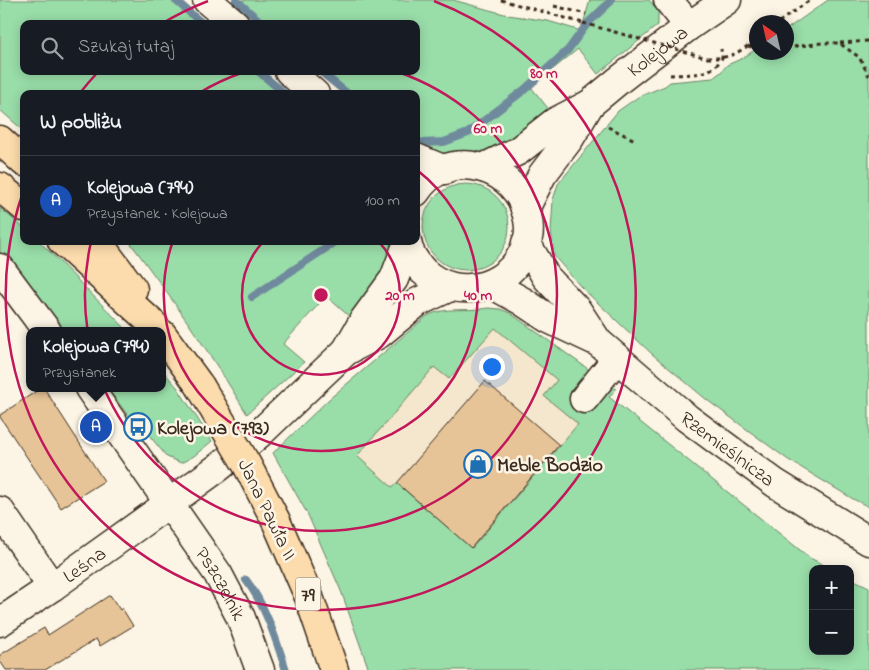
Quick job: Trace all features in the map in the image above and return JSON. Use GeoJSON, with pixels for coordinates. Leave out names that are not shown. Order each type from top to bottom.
{"type":"FeatureCollection","features":[{"type":"Feature","properties":{"kind":"main road"},"geometry":{"type":"LineString","coordinates":[[0,140],[20,158]]}},
{"type":"Feature","properties":{"kind":"main road"},"geometry":{"type":"LineString","coordinates":[[0,187],[20,204]]}},
{"type":"Feature","properties":{"kind":"main road","name":"Jana Pawła II"},"geometry":{"type":"LineString","coordinates":[[66,245],[156,327]]}},
{"type":"Feature","properties":{"kind":"main road","name":"Jana Pawła II"},"geometry":{"type":"LineString","coordinates":[[100,245],[134,291],[157,327]]}},
{"type":"Feature","properties":{"kind":"main road","name":"Jana Pawła II"},"geometry":{"type":"LineString","coordinates":[[166,340],[200,386],[248,465],[276,521],[309,597],[334,670]]}},
{"type":"Feature","properties":{"kind":"street"},"geometry":{"type":"LineString","coordinates":[[207,0],[230,20]]}},
{"type":"Feature","properties":{"kind":"street"},"geometry":{"type":"LineString","coordinates":[[668,0],[689,26]]}},
{"type":"Feature","properties":{"kind":"street","name":"Kolejowa"},"geometry":{"type":"LineString","coordinates":[[483,168],[518,151],[555,122],[590,104],[689,26],[726,0]]}},
{"type":"Feature","properties":{"kind":"street"},"geometry":{"type":"LineString","coordinates":[[294,75],[310,90]]}},
{"type":"Feature","properties":{"kind":"street","name":"Kolejowa"},"geometry":{"type":"LineString","coordinates":[[526,210],[542,175],[570,138],[590,104]]}},
{"type":"Feature","properties":{"kind":"street"},"geometry":{"type":"LineString","coordinates":[[420,160],[445,170]]}},
{"type":"Feature","properties":{"kind":"street"},"geometry":{"type":"LineString","coordinates":[[408,245],[416,264],[431,278],[450,287],[470,289],[491,284],[508,273],[521,257],[528,238],[528,218],[522,199],[510,182],[493,171],[474,165],[454,166],[436,174],[420,186]]}},
{"type":"Feature","properties":{"kind":"street","name":"Rzemieślnicza"},"geometry":{"type":"LineString","coordinates":[[526,243],[546,277],[577,310],[608,350],[687,418],[775,483],[869,541]]}},
{"type":"Feature","properties":{"kind":"street"},"geometry":{"type":"LineString","coordinates":[[92,392],[168,504],[219,467],[259,434],[346,351],[364,320],[394,279],[406,245]]}},
{"type":"Feature","properties":{"kind":"street"},"geometry":{"type":"LineString","coordinates":[[0,268],[44,327]]}},
{"type":"Feature","properties":{"kind":"street","name":"Rzemieślnicza"},"geometry":{"type":"LineString","coordinates":[[491,284],[549,319],[608,350]]}},
{"type":"Feature","properties":{"kind":"street"},"geometry":{"type":"LineString","coordinates":[[346,351],[379,334],[418,302],[450,287]]}},
{"type":"Feature","properties":{"kind":"street"},"geometry":{"type":"LineString","coordinates":[[584,398],[608,350]]}},
{"type":"Feature","properties":{"kind":"street","name":"Leśna"},"geometry":{"type":"LineString","coordinates":[[0,622],[168,504]]}},
{"type":"Feature","properties":{"kind":"street","name":"Pszczelnik"},"geometry":{"type":"LineString","coordinates":[[168,504],[218,574],[240,618],[260,670]]}},
{"type":"Feature","properties":{"kind":"street"},"geometry":{"type":"LineString","coordinates":[[0,511],[52,587]]}},
{"type":"Feature","properties":{"kind":"path"},"geometry":{"type":"LineString","coordinates":[[501,0],[708,58],[722,58],[733,55],[748,46]]}},
{"type":"Feature","properties":{"kind":"path"},"geometry":{"type":"LineString","coordinates":[[789,15],[810,0]]}},
{"type":"Feature","properties":{"kind":"path"},"geometry":{"type":"LineString","coordinates":[[554,6],[586,14]]}},
{"type":"Feature","properties":{"kind":"path"},"geometry":{"type":"LineString","coordinates":[[794,47],[822,43],[869,41]]}},
{"type":"Feature","properties":{"kind":"path"},"geometry":{"type":"LineString","coordinates":[[839,43],[859,58],[869,76]]}},
{"type":"Feature","properties":{"kind":"path"},"geometry":{"type":"LineString","coordinates":[[666,76],[707,72],[718,65],[722,58],[721,49]]}},
{"type":"Feature","properties":{"kind":"path"},"geometry":{"type":"LineString","coordinates":[[606,126],[635,140]]}},
{"type":"Feature","properties":{"kind":"shaded area"},"geometry":{"type":"Polygon","coordinates":[[[495,313],[609,396],[419,622],[340,435],[495,313]]]}},
{"type":"Feature","properties":{"kind":"green space"},"geometry":{"type":"Polygon","coordinates":[[[0,0],[175,0],[198,20],[20,20],[20,75],[263,75],[280,90],[20,90],[20,128],[0,110],[0,0]]]}},
{"type":"Feature","properties":{"kind":"green space"},"geometry":{"type":"Polygon","coordinates":[[[236,0],[453,0],[508,15],[548,21],[581,31],[590,0],[649,0],[658,10],[658,25],[598,74],[578,49],[531,87],[551,112],[485,158],[443,154],[420,142],[420,90],[343,90],[325,75],[420,75],[420,20],[258,20],[236,0]]]}},
{"type":"Feature","properties":{"kind":"green space"},"geometry":{"type":"Polygon","coordinates":[[[828,0],[869,0],[869,507],[787,459],[707,400],[652,354],[580,286],[554,256],[551,231],[553,200],[558,184],[618,111],[638,97],[670,82],[713,78],[727,65],[749,54],[749,60],[794,60],[794,24],[828,0]]]}},
{"type":"Feature","properties":{"kind":"green space"},"geometry":{"type":"Polygon","coordinates":[[[466,184],[482,187],[490,191],[502,203],[506,211],[509,227],[506,243],[502,251],[490,263],[482,267],[466,270],[450,267],[442,263],[430,251],[426,243],[423,227],[426,211],[430,203],[442,191],[450,187],[466,184]]]}},
{"type":"Feature","properties":{"kind":"green space"},"geometry":{"type":"Polygon","coordinates":[[[0,208],[20,225],[20,245],[43,245],[124,327],[59,327],[0,252],[0,208]]]}},
{"type":"Feature","properties":{"kind":"green space"},"geometry":{"type":"Polygon","coordinates":[[[132,245],[391,245],[392,253],[388,267],[350,317],[326,296],[283,344],[304,362],[247,414],[160,283],[132,245]]]}},
{"type":"Feature","properties":{"kind":"green space"},"geometry":{"type":"Polygon","coordinates":[[[488,308],[500,309],[510,313],[616,389],[609,397],[810,558],[824,565],[809,565],[809,655],[854,655],[854,580],[869,587],[869,670],[369,670],[341,591],[308,515],[273,453],[328,400],[427,316],[449,310],[488,308]],[[495,328],[449,379],[434,367],[357,456],[392,487],[397,483],[472,548],[578,424],[544,396],[557,380],[495,328]]]}},
{"type":"Feature","properties":{"kind":"green space"},"geometry":{"type":"Polygon","coordinates":[[[166,375],[177,387],[212,441],[194,456],[181,463],[167,457],[144,429],[140,431],[110,392],[166,392],[166,375]]]}},
{"type":"Feature","properties":{"kind":"building","name":"Meble Bodzio"},"geometry":{"type":"Polygon","coordinates":[[[485,381],[559,445],[471,548],[397,483],[485,381]]]}},
{"type":"Feature","properties":{"kind":"building"},"geometry":{"type":"Polygon","coordinates":[[[35,392],[47,392],[104,481],[61,508],[0,415],[35,392]]]}},
{"type":"Feature","properties":{"kind":"building"},"geometry":{"type":"Polygon","coordinates":[[[110,595],[120,610],[122,608],[133,626],[100,646],[96,639],[45,670],[6,670],[0,661],[0,655],[44,628],[48,635],[110,595]]]}},
{"type":"Feature","properties":{"kind":"waterway"},"geometry":{"type":"LineString","coordinates":[[175,0],[198,20]]}},
{"type":"Feature","properties":{"kind":"waterway"},"geometry":{"type":"LineString","coordinates":[[236,0],[258,20]]}},
{"type":"Feature","properties":{"kind":"waterway"},"geometry":{"type":"LineString","coordinates":[[420,142],[444,142],[468,133],[524,90],[568,50],[587,24],[611,0]]}},
{"type":"Feature","properties":{"kind":"waterway"},"geometry":{"type":"LineString","coordinates":[[263,75],[280,90]]}},
{"type":"Feature","properties":{"kind":"waterway"},"geometry":{"type":"LineString","coordinates":[[325,75],[343,90]]}},
{"type":"Feature","properties":{"kind":"waterway"},"geometry":{"type":"LineString","coordinates":[[252,297],[331,245]]}},
{"type":"Feature","properties":{"kind":"waterway"},"geometry":{"type":"LineString","coordinates":[[246,580],[265,612],[286,670]]}},
{"type":"Feature","properties":{"kind":"place","name":"Kolejowa (794)"},"geometry":{"type":"Point","coordinates":[96,427]}},
{"type":"Feature","properties":{"kind":"place","name":"Kolejowa (793)"},"geometry":{"type":"Point","coordinates":[138,427]}},
{"type":"Feature","properties":{"kind":"place","name":"Meble Bodzio"},"geometry":{"type":"Point","coordinates":[478,464]}}]}
